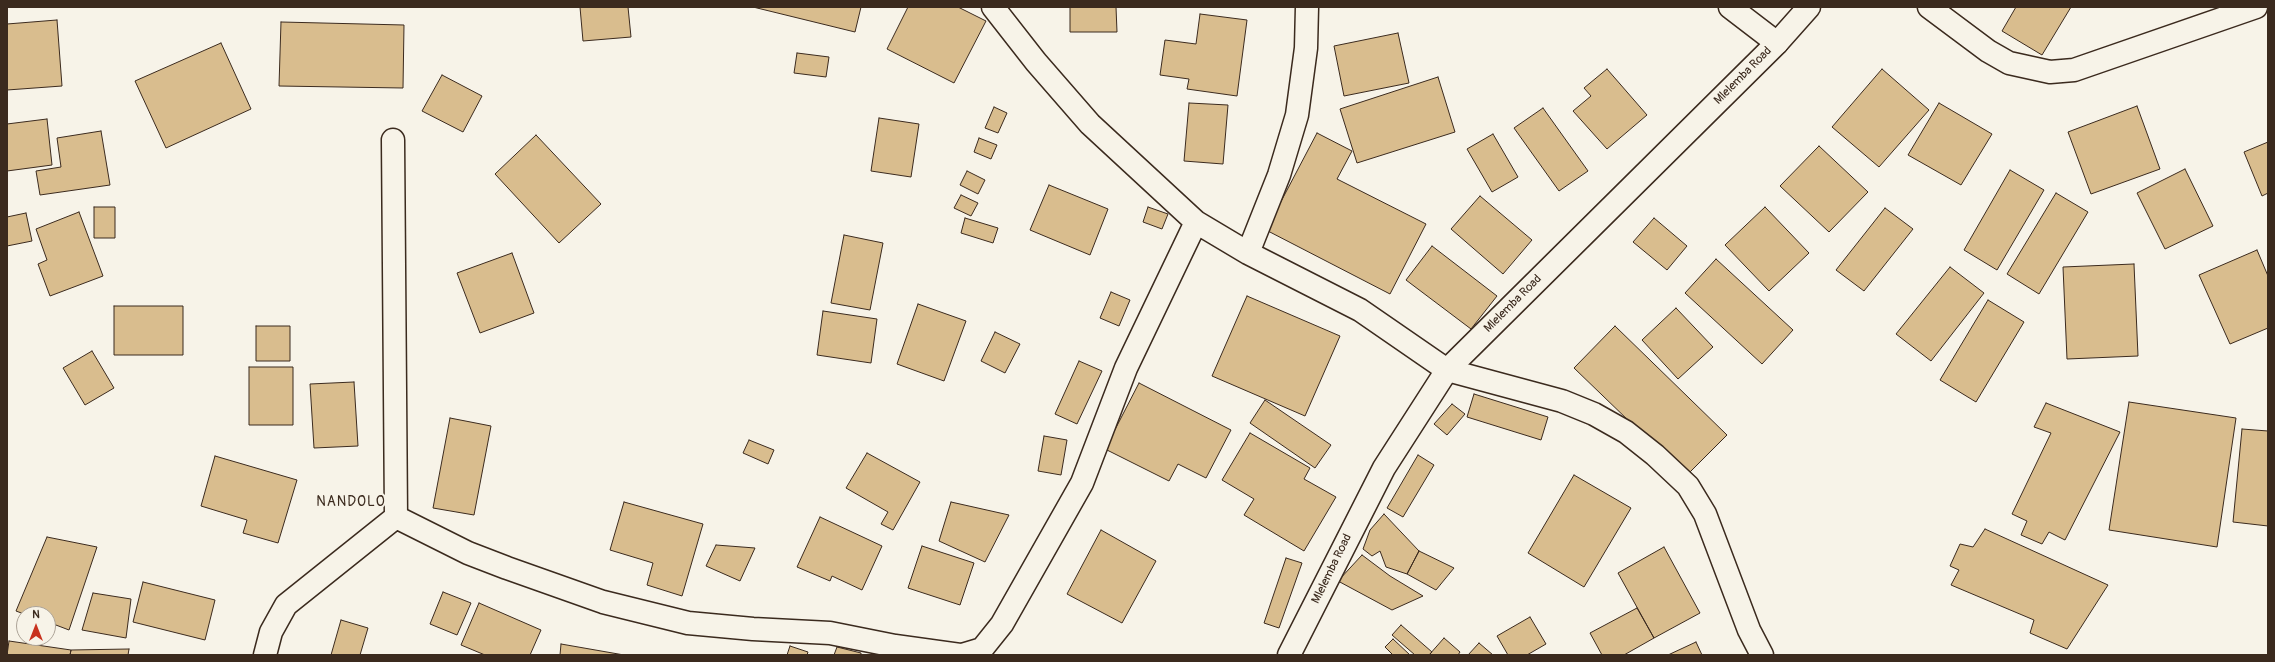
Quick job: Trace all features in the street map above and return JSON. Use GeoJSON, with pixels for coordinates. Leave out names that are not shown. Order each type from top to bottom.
{"type":"FeatureCollection","features":[{"type":"Feature","properties":{"kind":"street"},"geometry":{"type":"LineString","coordinates":[[993,7],[1036,62],[1090,124],[1196,222],[1248,253],[1360,310],[1447,370],[1562,401],[1594,414],[1626,432],[1655,455],[1688,486],[1705,514],[1750,630],[1762,655]]}},
{"type":"Feature","properties":{"kind":"street"},"geometry":{"type":"LineString","coordinates":[[1248,253],[1279,175],[1297,115],[1306,48],[1307,7]]}},
{"type":"Feature","properties":{"kind":"street"},"geometry":{"type":"LineString","coordinates":[[1730,7],[1777,42]]}},
{"type":"Feature","properties":{"kind":"street","name":"Mlelemba Road"},"geometry":{"type":"LineString","coordinates":[[1289,655],[1384,468],[1447,370],[1777,42],[1809,7]]}},
{"type":"Feature","properties":{"kind":"street"},"geometry":{"type":"LineString","coordinates":[[1930,7],[1988,51],[2008,63],[2050,72],[2074,70],[2256,7]]}},
{"type":"Feature","properties":{"kind":"street"},"geometry":{"type":"LineString","coordinates":[[393,140],[396,517]]}},
{"type":"Feature","properties":{"kind":"street"},"geometry":{"type":"LineString","coordinates":[[396,517],[468,553],[507,568],[603,602],[681,621],[752,629],[830,634],[895,646],[961,655],[982,648],[1002,624],[1082,484],[1126,368],[1196,222]]}},
{"type":"Feature","properties":{"kind":"street"},"geometry":{"type":"LineString","coordinates":[[265,655],[271,632],[286,605],[396,517]]}},
{"type":"Feature","properties":{"kind":"building"},"geometry":{"type":"Polygon","coordinates":[[[580,7],[628,7],[631,37],[583,41],[580,7]]]}},
{"type":"Feature","properties":{"kind":"building"},"geometry":{"type":"Polygon","coordinates":[[[753,7],[861,7],[855,32],[753,7]]]}},
{"type":"Feature","properties":{"kind":"building"},"geometry":{"type":"Polygon","coordinates":[[[908,7],[958,7],[986,21],[954,83],[887,49],[908,7]]]}},
{"type":"Feature","properties":{"kind":"building"},"geometry":{"type":"Polygon","coordinates":[[[1070,7],[1116,7],[1117,32],[1070,32],[1070,7]]]}},
{"type":"Feature","properties":{"kind":"building"},"geometry":{"type":"Polygon","coordinates":[[[2016,7],[2071,7],[2042,55],[2002,31],[2016,7]]]}},
{"type":"Feature","properties":{"kind":"building"},"geometry":{"type":"Polygon","coordinates":[[[1200,14],[1247,20],[1237,96],[1187,89],[1189,79],[1160,75],[1165,40],[1196,44],[1200,14]]]}},
{"type":"Feature","properties":{"kind":"building"},"geometry":{"type":"Polygon","coordinates":[[[57,20],[62,86],[7,90],[7,24],[57,20]]]}},
{"type":"Feature","properties":{"kind":"building"},"geometry":{"type":"Polygon","coordinates":[[[281,22],[404,25],[403,88],[279,86],[281,22]]]}},
{"type":"Feature","properties":{"kind":"building"},"geometry":{"type":"Polygon","coordinates":[[[1398,33],[1409,83],[1344,96],[1334,46],[1398,33]]]}},
{"type":"Feature","properties":{"kind":"building"},"geometry":{"type":"Polygon","coordinates":[[[221,43],[251,109],[166,148],[135,81],[221,43]]]}},
{"type":"Feature","properties":{"kind":"building"},"geometry":{"type":"Polygon","coordinates":[[[797,53],[829,57],[826,77],[794,73],[797,53]]]}},
{"type":"Feature","properties":{"kind":"building"},"geometry":{"type":"Polygon","coordinates":[[[1607,69],[1647,115],[1607,149],[1573,111],[1591,96],[1584,88],[1607,69]]]}},
{"type":"Feature","properties":{"kind":"building"},"geometry":{"type":"Polygon","coordinates":[[[1882,69],[1929,110],[1879,167],[1832,127],[1882,69]]]}},
{"type":"Feature","properties":{"kind":"building"},"geometry":{"type":"Polygon","coordinates":[[[442,75],[482,96],[463,132],[422,111],[442,75]]]}},
{"type":"Feature","properties":{"kind":"building"},"geometry":{"type":"Polygon","coordinates":[[[1438,77],[1455,132],[1357,163],[1340,109],[1438,77]]]}},
{"type":"Feature","properties":{"kind":"building"},"geometry":{"type":"Polygon","coordinates":[[[1189,103],[1228,105],[1223,164],[1184,161],[1189,103]]]}},
{"type":"Feature","properties":{"kind":"building"},"geometry":{"type":"Polygon","coordinates":[[[1939,103],[1992,134],[1961,185],[1908,155],[1939,103]]]}},
{"type":"Feature","properties":{"kind":"building"},"geometry":{"type":"Polygon","coordinates":[[[2137,106],[2160,169],[2091,194],[2068,132],[2137,106]]]}},
{"type":"Feature","properties":{"kind":"building"},"geometry":{"type":"Polygon","coordinates":[[[994,107],[1007,113],[998,133],[985,128],[994,107]]]}},
{"type":"Feature","properties":{"kind":"building"},"geometry":{"type":"Polygon","coordinates":[[[1543,108],[1588,171],[1559,191],[1514,128],[1543,108]]]}},
{"type":"Feature","properties":{"kind":"building"},"geometry":{"type":"Polygon","coordinates":[[[879,118],[919,124],[911,177],[871,171],[879,118]]]}},
{"type":"Feature","properties":{"kind":"building"},"geometry":{"type":"Polygon","coordinates":[[[47,119],[52,165],[7,171],[7,124],[47,119]]]}},
{"type":"Feature","properties":{"kind":"building"},"geometry":{"type":"Polygon","coordinates":[[[101,131],[110,185],[40,195],[36,171],[61,167],[57,138],[101,131]]]}},
{"type":"Feature","properties":{"kind":"building"},"geometry":{"type":"Polygon","coordinates":[[[1317,133],[1352,151],[1337,179],[1426,224],[1390,294],[1266,230],[1317,133]]]}},
{"type":"Feature","properties":{"kind":"building"},"geometry":{"type":"Polygon","coordinates":[[[1493,134],[1518,177],[1492,192],[1467,149],[1493,134]]]}},
{"type":"Feature","properties":{"kind":"building"},"geometry":{"type":"Polygon","coordinates":[[[536,135],[601,204],[559,243],[495,174],[536,135]]]}},
{"type":"Feature","properties":{"kind":"building"},"geometry":{"type":"Polygon","coordinates":[[[979,138],[997,145],[991,159],[974,152],[979,138]]]}},
{"type":"Feature","properties":{"kind":"building"},"geometry":{"type":"Polygon","coordinates":[[[2268,142],[2268,193],[2262,196],[2244,152],[2268,142]]]}},
{"type":"Feature","properties":{"kind":"building"},"geometry":{"type":"Polygon","coordinates":[[[1819,146],[1868,192],[1829,232],[1780,186],[1819,146]]]}},
{"type":"Feature","properties":{"kind":"building"},"geometry":{"type":"Polygon","coordinates":[[[2185,169],[2213,226],[2165,249],[2137,193],[2185,169]]]}},
{"type":"Feature","properties":{"kind":"building"},"geometry":{"type":"Polygon","coordinates":[[[2010,170],[2044,190],[1997,270],[1964,250],[2010,170]]]}},
{"type":"Feature","properties":{"kind":"building"},"geometry":{"type":"Polygon","coordinates":[[[967,171],[985,180],[978,194],[960,185],[967,171]]]}},
{"type":"Feature","properties":{"kind":"building"},"geometry":{"type":"Polygon","coordinates":[[[1049,185],[1108,209],[1090,255],[1030,230],[1049,185]]]}},
{"type":"Feature","properties":{"kind":"building"},"geometry":{"type":"Polygon","coordinates":[[[2056,193],[2088,212],[2039,294],[2007,274],[2056,193]]]}},
{"type":"Feature","properties":{"kind":"building"},"geometry":{"type":"Polygon","coordinates":[[[961,195],[978,203],[971,216],[954,208],[961,195]]]}},
{"type":"Feature","properties":{"kind":"building"},"geometry":{"type":"Polygon","coordinates":[[[1480,196],[1532,240],[1503,274],[1451,229],[1480,196]]]}},
{"type":"Feature","properties":{"kind":"building"},"geometry":{"type":"Polygon","coordinates":[[[94,207],[115,207],[115,238],[94,238],[94,207]]]}},
{"type":"Feature","properties":{"kind":"building"},"geometry":{"type":"Polygon","coordinates":[[[1148,207],[1168,214],[1162,229],[1143,222],[1148,207]]]}},
{"type":"Feature","properties":{"kind":"building"},"geometry":{"type":"Polygon","coordinates":[[[1765,207],[1809,253],[1769,291],[1725,245],[1765,207]]]}},
{"type":"Feature","properties":{"kind":"building"},"geometry":{"type":"Polygon","coordinates":[[[1885,208],[1913,229],[1864,291],[1836,270],[1885,208]]]}},
{"type":"Feature","properties":{"kind":"building"},"geometry":{"type":"Polygon","coordinates":[[[79,212],[103,276],[50,296],[38,264],[47,260],[36,229],[79,212]]]}},
{"type":"Feature","properties":{"kind":"building"},"geometry":{"type":"Polygon","coordinates":[[[26,213],[32,241],[7,246],[7,217],[26,213]]]}},
{"type":"Feature","properties":{"kind":"building"},"geometry":{"type":"Polygon","coordinates":[[[965,218],[998,228],[993,243],[961,233],[965,218]]]}},
{"type":"Feature","properties":{"kind":"building"},"geometry":{"type":"Polygon","coordinates":[[[1654,218],[1687,246],[1667,270],[1633,242],[1654,218]]]}},
{"type":"Feature","properties":{"kind":"building"},"geometry":{"type":"Polygon","coordinates":[[[844,235],[883,243],[870,310],[831,303],[844,235]]]}},
{"type":"Feature","properties":{"kind":"building"},"geometry":{"type":"Polygon","coordinates":[[[1432,246],[1497,296],[1471,329],[1406,280],[1432,246]]]}},
{"type":"Feature","properties":{"kind":"building"},"geometry":{"type":"Polygon","coordinates":[[[2257,250],[2268,276],[2268,328],[2230,344],[2199,275],[2257,250]]]}},
{"type":"Feature","properties":{"kind":"building"},"geometry":{"type":"Polygon","coordinates":[[[512,253],[534,313],[480,333],[457,273],[512,253]]]}},
{"type":"Feature","properties":{"kind":"building"},"geometry":{"type":"Polygon","coordinates":[[[1716,259],[1793,330],[1762,364],[1685,293],[1716,259]]]}},
{"type":"Feature","properties":{"kind":"building"},"geometry":{"type":"Polygon","coordinates":[[[2134,264],[2138,356],[2067,359],[2063,267],[2134,264]]]}},
{"type":"Feature","properties":{"kind":"building"},"geometry":{"type":"Polygon","coordinates":[[[1950,267],[1984,293],[1931,361],[1896,334],[1950,267]]]}},
{"type":"Feature","properties":{"kind":"building"},"geometry":{"type":"Polygon","coordinates":[[[1111,292],[1130,300],[1119,326],[1100,318],[1111,292]]]}},
{"type":"Feature","properties":{"kind":"building"},"geometry":{"type":"Polygon","coordinates":[[[1247,296],[1340,336],[1305,416],[1212,376],[1247,296]]]}},
{"type":"Feature","properties":{"kind":"building"},"geometry":{"type":"Polygon","coordinates":[[[1988,300],[2024,322],[1976,402],[1940,380],[1988,300]]]}},
{"type":"Feature","properties":{"kind":"building"},"geometry":{"type":"Polygon","coordinates":[[[918,304],[966,321],[944,381],[897,364],[918,304]]]}},
{"type":"Feature","properties":{"kind":"building"},"geometry":{"type":"Polygon","coordinates":[[[114,306],[183,306],[183,355],[114,355],[114,306]]]}},
{"type":"Feature","properties":{"kind":"building"},"geometry":{"type":"Polygon","coordinates":[[[1676,308],[1713,347],[1678,379],[1642,340],[1676,308]]]}},
{"type":"Feature","properties":{"kind":"building"},"geometry":{"type":"Polygon","coordinates":[[[823,311],[877,319],[871,363],[817,355],[823,311]]]}},
{"type":"Feature","properties":{"kind":"building"},"geometry":{"type":"Polygon","coordinates":[[[256,326],[290,326],[290,361],[256,361],[256,326]]]}},
{"type":"Feature","properties":{"kind":"building"},"geometry":{"type":"Polygon","coordinates":[[[1615,326],[1727,435],[1686,476],[1574,368],[1615,326]]]}},
{"type":"Feature","properties":{"kind":"building"},"geometry":{"type":"Polygon","coordinates":[[[995,332],[1020,344],[1005,373],[981,361],[995,332]]]}},
{"type":"Feature","properties":{"kind":"building"},"geometry":{"type":"Polygon","coordinates":[[[92,351],[114,388],[85,405],[63,368],[92,351]]]}},
{"type":"Feature","properties":{"kind":"building"},"geometry":{"type":"Polygon","coordinates":[[[1079,361],[1102,371],[1077,424],[1055,414],[1079,361]]]}},
{"type":"Feature","properties":{"kind":"building"},"geometry":{"type":"Polygon","coordinates":[[[249,367],[293,367],[293,425],[249,425],[249,367]]]}},
{"type":"Feature","properties":{"kind":"building"},"geometry":{"type":"Polygon","coordinates":[[[354,382],[358,446],[314,448],[310,384],[354,382]]]}},
{"type":"Feature","properties":{"kind":"building"},"geometry":{"type":"Polygon","coordinates":[[[1139,383],[1231,430],[1206,478],[1178,464],[1169,481],[1105,449],[1139,383]]]}},
{"type":"Feature","properties":{"kind":"building"},"geometry":{"type":"Polygon","coordinates":[[[1474,394],[1548,417],[1541,440],[1467,417],[1474,394]]]}},
{"type":"Feature","properties":{"kind":"building"},"geometry":{"type":"Polygon","coordinates":[[[1265,400],[1331,445],[1315,468],[1250,423],[1265,400]]]}},
{"type":"Feature","properties":{"kind":"building"},"geometry":{"type":"Polygon","coordinates":[[[2129,402],[2236,418],[2217,547],[2109,530],[2129,402]]]}},
{"type":"Feature","properties":{"kind":"building"},"geometry":{"type":"Polygon","coordinates":[[[2046,403],[2120,432],[2065,540],[2049,532],[2042,544],[2021,535],[2027,521],[2012,514],[2051,433],[2034,427],[2046,403]]]}},
{"type":"Feature","properties":{"kind":"building"},"geometry":{"type":"Polygon","coordinates":[[[1452,404],[1465,414],[1447,435],[1434,424],[1452,404]]]}},
{"type":"Feature","properties":{"kind":"building"},"geometry":{"type":"Polygon","coordinates":[[[450,418],[491,426],[474,515],[433,508],[450,418]]]}},
{"type":"Feature","properties":{"kind":"building"},"geometry":{"type":"Polygon","coordinates":[[[2242,429],[2268,431],[2268,526],[2233,522],[2242,429]]]}},
{"type":"Feature","properties":{"kind":"building"},"geometry":{"type":"Polygon","coordinates":[[[1250,433],[1310,468],[1304,479],[1336,497],[1304,551],[1244,515],[1254,499],[1222,480],[1250,433]]]}},
{"type":"Feature","properties":{"kind":"building"},"geometry":{"type":"Polygon","coordinates":[[[1044,436],[1067,440],[1061,475],[1038,471],[1044,436]]]}},
{"type":"Feature","properties":{"kind":"building"},"geometry":{"type":"Polygon","coordinates":[[[749,440],[774,450],[768,464],[743,453],[749,440]]]}},
{"type":"Feature","properties":{"kind":"building"},"geometry":{"type":"Polygon","coordinates":[[[867,453],[920,482],[893,530],[881,524],[888,512],[846,488],[867,453]]]}},
{"type":"Feature","properties":{"kind":"building"},"geometry":{"type":"Polygon","coordinates":[[[1418,455],[1434,465],[1403,517],[1387,508],[1418,455]]]}},
{"type":"Feature","properties":{"kind":"building"},"geometry":{"type":"Polygon","coordinates":[[[215,456],[297,480],[278,543],[243,533],[247,520],[201,506],[215,456]]]}},
{"type":"Feature","properties":{"kind":"building"},"geometry":{"type":"Polygon","coordinates":[[[1574,475],[1631,508],[1584,587],[1528,553],[1574,475]]]}},
{"type":"Feature","properties":{"kind":"building"},"geometry":{"type":"Polygon","coordinates":[[[624,502],[703,524],[682,596],[647,585],[653,563],[610,550],[624,502]]]}},
{"type":"Feature","properties":{"kind":"building"},"geometry":{"type":"Polygon","coordinates":[[[951,502],[1009,515],[985,562],[939,541],[951,502]]]}},
{"type":"Feature","properties":{"kind":"building"},"geometry":{"type":"Polygon","coordinates":[[[1384,514],[1419,551],[1407,574],[1386,567],[1380,551],[1372,556],[1363,549],[1370,530],[1384,514]]]}},
{"type":"Feature","properties":{"kind":"building"},"geometry":{"type":"Polygon","coordinates":[[[820,517],[882,546],[862,590],[832,576],[830,581],[797,567],[820,517]]]}},
{"type":"Feature","properties":{"kind":"building"},"geometry":{"type":"Polygon","coordinates":[[[1985,529],[2108,585],[2067,649],[2030,633],[2034,620],[1951,585],[1959,570],[1950,566],[1960,544],[1973,547],[1985,529]]]}},
{"type":"Feature","properties":{"kind":"building"},"geometry":{"type":"Polygon","coordinates":[[[1101,530],[1156,561],[1122,623],[1067,594],[1101,530]]]}},
{"type":"Feature","properties":{"kind":"building"},"geometry":{"type":"Polygon","coordinates":[[[47,537],[97,547],[69,630],[56,625],[56,606],[18,606],[47,537]]]}},
{"type":"Feature","properties":{"kind":"building"},"geometry":{"type":"Polygon","coordinates":[[[716,545],[755,548],[740,581],[706,566],[716,545]]]}},
{"type":"Feature","properties":{"kind":"building"},"geometry":{"type":"Polygon","coordinates":[[[922,546],[974,563],[960,605],[908,588],[922,546]]]}},
{"type":"Feature","properties":{"kind":"building"},"geometry":{"type":"Polygon","coordinates":[[[1664,547],[1700,613],[1654,638],[1618,573],[1664,547]]]}},
{"type":"Feature","properties":{"kind":"building"},"geometry":{"type":"Polygon","coordinates":[[[1419,551],[1454,568],[1436,590],[1407,574],[1419,551]]]}},
{"type":"Feature","properties":{"kind":"building"},"geometry":{"type":"Polygon","coordinates":[[[1362,555],[1390,576],[1423,596],[1392,610],[1338,581],[1362,555]]]}},
{"type":"Feature","properties":{"kind":"building"},"geometry":{"type":"Polygon","coordinates":[[[1286,558],[1302,563],[1279,628],[1264,623],[1286,558]]]}},
{"type":"Feature","properties":{"kind":"building"},"geometry":{"type":"Polygon","coordinates":[[[143,582],[215,600],[205,640],[133,622],[143,582]]]}},
{"type":"Feature","properties":{"kind":"building"},"geometry":{"type":"Polygon","coordinates":[[[443,592],[471,603],[457,635],[430,624],[443,592]]]}},
{"type":"Feature","properties":{"kind":"building"},"geometry":{"type":"Polygon","coordinates":[[[93,593],[131,599],[126,638],[82,630],[93,593]]]}},
{"type":"Feature","properties":{"kind":"building"},"geometry":{"type":"Polygon","coordinates":[[[479,603],[541,630],[530,655],[485,655],[461,645],[479,603]]]}},
{"type":"Feature","properties":{"kind":"building"},"geometry":{"type":"Polygon","coordinates":[[[1637,608],[1654,638],[1624,655],[1602,655],[1590,633],[1637,608]]]}},
{"type":"Feature","properties":{"kind":"building"},"geometry":{"type":"Polygon","coordinates":[[[1530,617],[1546,644],[1527,655],[1508,655],[1497,636],[1530,617]]]}},
{"type":"Feature","properties":{"kind":"building"},"geometry":{"type":"Polygon","coordinates":[[[341,620],[368,628],[360,655],[331,655],[341,620]]]}},
{"type":"Feature","properties":{"kind":"building"},"geometry":{"type":"Polygon","coordinates":[[[1401,625],[1432,652],[1429,655],[1415,655],[1392,635],[1401,625]]]}},
{"type":"Feature","properties":{"kind":"building"},"geometry":{"type":"Polygon","coordinates":[[[1444,638],[1460,652],[1458,655],[1429,655],[1444,638]]]}},
{"type":"Feature","properties":{"kind":"building"},"geometry":{"type":"Polygon","coordinates":[[[1393,639],[1410,655],[1393,655],[1385,647],[1393,639]]]}},
{"type":"Feature","properties":{"kind":"building"},"geometry":{"type":"Polygon","coordinates":[[[9,641],[16,642],[16,646],[43,646],[71,650],[70,655],[7,655],[9,641]]]}},
{"type":"Feature","properties":{"kind":"building"},"geometry":{"type":"Polygon","coordinates":[[[1696,642],[1702,655],[1668,655],[1696,642]]]}},
{"type":"Feature","properties":{"kind":"building"},"geometry":{"type":"Polygon","coordinates":[[[1479,643],[1493,655],[1468,655],[1479,643]]]}},
{"type":"Feature","properties":{"kind":"building"},"geometry":{"type":"Polygon","coordinates":[[[561,644],[624,655],[560,655],[561,644]]]}},
{"type":"Feature","properties":{"kind":"building"},"geometry":{"type":"Polygon","coordinates":[[[790,646],[808,652],[807,655],[787,655],[790,646]]]}},
{"type":"Feature","properties":{"kind":"building"},"geometry":{"type":"Polygon","coordinates":[[[837,647],[861,653],[861,655],[834,655],[837,647]]]}},
{"type":"Feature","properties":{"kind":"building"},"geometry":{"type":"Polygon","coordinates":[[[129,649],[128,655],[70,655],[71,650],[129,649]]]}},
{"type":"Feature","properties":{"kind":"district","name":"NANDOLO"},"geometry":{"type":"Point","coordinates":[351,502]}}]}
